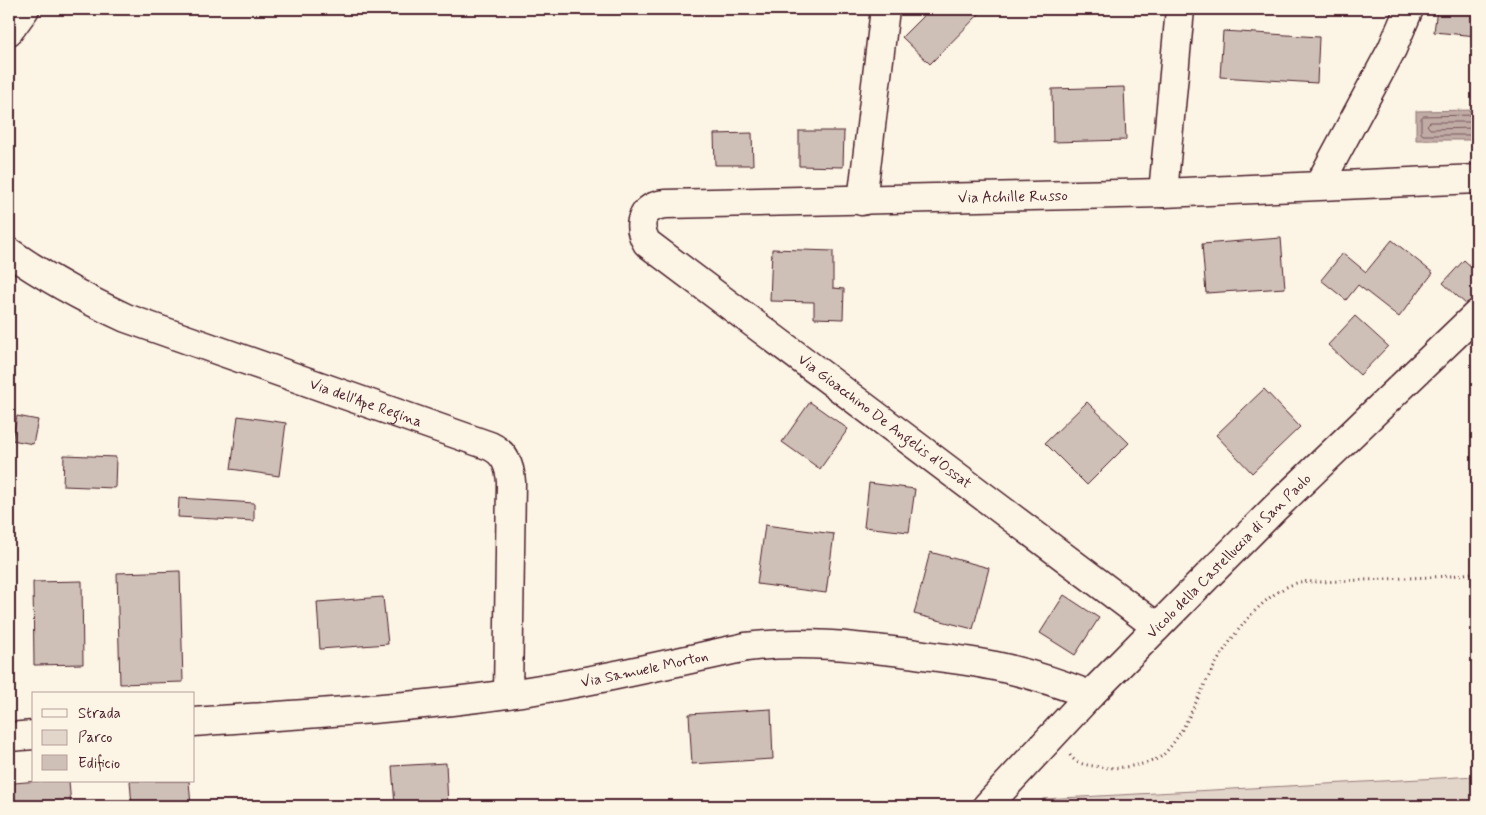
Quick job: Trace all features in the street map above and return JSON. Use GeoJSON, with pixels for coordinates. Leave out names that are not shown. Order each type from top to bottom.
{"type":"FeatureCollection","features":[{"type":"Feature","properties":{"kind":"street"},"geometry":{"type":"LineString","coordinates":[[9,30],[25,9]]}},
{"type":"Feature","properties":{"kind":"street"},"geometry":{"type":"LineString","coordinates":[[862,201],[885,9]]}},
{"type":"Feature","properties":{"kind":"street"},"geometry":{"type":"LineString","coordinates":[[1163,193],[1180,9]]}},
{"type":"Feature","properties":{"kind":"street"},"geometry":{"type":"LineString","coordinates":[[1319,185],[1392,49],[1409,9]]}},
{"type":"Feature","properties":{"kind":"street","name":"Via Achille Russo"},"geometry":{"type":"LineString","coordinates":[[655,205],[1163,193],[1477,179]]}},
{"type":"Feature","properties":{"kind":"street","name":"Via Gioacchino De Angelis d'Ossat"},"geometry":{"type":"LineString","coordinates":[[655,205],[647,211],[641,222],[642,233],[647,242],[1158,627]]}},
{"type":"Feature","properties":{"kind":"street","name":"Via dell'Ape Regina"},"geometry":{"type":"LineString","coordinates":[[9,252],[39,273],[69,290],[126,318],[490,446],[499,451],[508,464],[511,482],[508,694]]}},
{"type":"Feature","properties":{"kind":"street","name":"Vicolo della Castelluccia di San Paolo"},"geometry":{"type":"LineString","coordinates":[[987,806],[1090,695],[1274,509],[1477,314]]}},
{"type":"Feature","properties":{"kind":"street","name":"Via Samuele Morton"},"geometry":{"type":"LineString","coordinates":[[195,722],[455,701],[508,694],[554,687],[746,647],[776,643],[810,643],[870,648],[995,666],[1055,682],[1090,695]]}},
{"type":"Feature","properties":{"kind":"street"},"geometry":{"type":"LineString","coordinates":[[9,737],[32,735]]}},
{"type":"Feature","properties":{"kind":"path"},"geometry":{"type":"LineString","coordinates":[[1057,730],[1064,747],[1073,760],[1080,764],[1105,768],[1128,768],[1162,757],[1186,723],[1203,688],[1230,641],[1256,609],[1284,589],[1301,582],[1452,576],[1477,572]]}},
{"type":"Feature","properties":{"kind":"green space"},"geometry":{"type":"Polygon","coordinates":[[[1477,776],[1477,806],[1036,806],[1043,799],[1477,776]]]}},
{"type":"Feature","properties":{"kind":"water"},"geometry":{"type":"Polygon","coordinates":[[[1476,110],[1476,140],[1416,140],[1416,111],[1476,110]]]}},
{"type":"Feature","properties":{"kind":"building"},"geometry":{"type":"Polygon","coordinates":[[[930,9],[984,9],[930,64],[902,37],[930,9]]]}},
{"type":"Feature","properties":{"kind":"building"},"geometry":{"type":"Polygon","coordinates":[[[1437,9],[1477,9],[1477,36],[1434,32],[1437,9]]]}},
{"type":"Feature","properties":{"kind":"building"},"geometry":{"type":"Polygon","coordinates":[[[1223,31],[1319,37],[1317,83],[1220,77],[1223,31]]]}},
{"type":"Feature","properties":{"kind":"building"},"geometry":{"type":"Polygon","coordinates":[[[1124,87],[1126,140],[1053,142],[1052,89],[1124,87]]]}},
{"type":"Feature","properties":{"kind":"building"},"geometry":{"type":"Polygon","coordinates":[[[799,131],[844,131],[843,167],[799,166],[799,131]]]}},
{"type":"Feature","properties":{"kind":"building"},"geometry":{"type":"Polygon","coordinates":[[[752,133],[753,165],[715,165],[714,134],[752,133]]]}},
{"type":"Feature","properties":{"kind":"building"},"geometry":{"type":"Polygon","coordinates":[[[1281,238],[1285,288],[1206,293],[1202,244],[1281,238]]]}},
{"type":"Feature","properties":{"kind":"building"},"geometry":{"type":"Polygon","coordinates":[[[1392,240],[1433,273],[1399,317],[1358,285],[1346,300],[1321,280],[1343,253],[1366,272],[1392,240]]]}},
{"type":"Feature","properties":{"kind":"building"},"geometry":{"type":"Polygon","coordinates":[[[772,249],[833,251],[833,288],[844,289],[843,319],[814,318],[814,302],[770,301],[772,249]]]}},
{"type":"Feature","properties":{"kind":"building"},"geometry":{"type":"Polygon","coordinates":[[[1464,260],[1477,272],[1477,295],[1468,306],[1443,283],[1464,260]]]}},
{"type":"Feature","properties":{"kind":"building"},"geometry":{"type":"Polygon","coordinates":[[[1355,316],[1388,346],[1360,375],[1328,345],[1355,316]]]}},
{"type":"Feature","properties":{"kind":"building"},"geometry":{"type":"Polygon","coordinates":[[[1264,389],[1300,427],[1252,473],[1216,435],[1264,389]]]}},
{"type":"Feature","properties":{"kind":"building"},"geometry":{"type":"Polygon","coordinates":[[[810,402],[848,429],[820,469],[782,442],[810,402]]]}},
{"type":"Feature","properties":{"kind":"building"},"geometry":{"type":"Polygon","coordinates":[[[1087,402],[1129,443],[1087,485],[1045,443],[1087,402]]]}},
{"type":"Feature","properties":{"kind":"building"},"geometry":{"type":"Polygon","coordinates":[[[17,416],[38,420],[33,444],[12,440],[17,416]]]}},
{"type":"Feature","properties":{"kind":"building"},"geometry":{"type":"Polygon","coordinates":[[[238,416],[286,423],[279,476],[231,469],[238,416]]]}},
{"type":"Feature","properties":{"kind":"building"},"geometry":{"type":"Polygon","coordinates":[[[64,455],[116,457],[115,488],[63,486],[64,455]]]}},
{"type":"Feature","properties":{"kind":"building"},"geometry":{"type":"Polygon","coordinates":[[[869,483],[915,489],[909,532],[864,527],[869,483]]]}},
{"type":"Feature","properties":{"kind":"building"},"geometry":{"type":"Polygon","coordinates":[[[179,498],[254,503],[254,521],[178,517],[179,498]]]}},
{"type":"Feature","properties":{"kind":"building"},"geometry":{"type":"Polygon","coordinates":[[[765,525],[834,534],[826,593],[757,584],[765,525]]]}},
{"type":"Feature","properties":{"kind":"building"},"geometry":{"type":"Polygon","coordinates":[[[930,552],[989,568],[973,629],[914,614],[930,552]]]}},
{"type":"Feature","properties":{"kind":"building"},"geometry":{"type":"Polygon","coordinates":[[[180,571],[183,682],[120,684],[117,573],[180,571]]]}},
{"type":"Feature","properties":{"kind":"building"},"geometry":{"type":"Polygon","coordinates":[[[82,581],[83,664],[34,665],[33,582],[82,581]]]}},
{"type":"Feature","properties":{"kind":"building"},"geometry":{"type":"Polygon","coordinates":[[[1064,595],[1099,618],[1075,655],[1040,633],[1064,595]]]}},
{"type":"Feature","properties":{"kind":"building"},"geometry":{"type":"Polygon","coordinates":[[[383,597],[388,644],[320,649],[317,602],[383,597]]]}},
{"type":"Feature","properties":{"kind":"building"},"geometry":{"type":"Polygon","coordinates":[[[771,709],[773,759],[692,764],[689,714],[771,709]]]}},
{"type":"Feature","properties":{"kind":"building"},"geometry":{"type":"Polygon","coordinates":[[[446,763],[448,806],[395,806],[392,766],[446,763]]]}},
{"type":"Feature","properties":{"kind":"building"},"geometry":{"type":"Polygon","coordinates":[[[69,782],[71,806],[15,806],[14,783],[69,782]]]}},
{"type":"Feature","properties":{"kind":"building"},"geometry":{"type":"Polygon","coordinates":[[[130,782],[189,782],[191,806],[132,806],[130,782]]]}}]}
